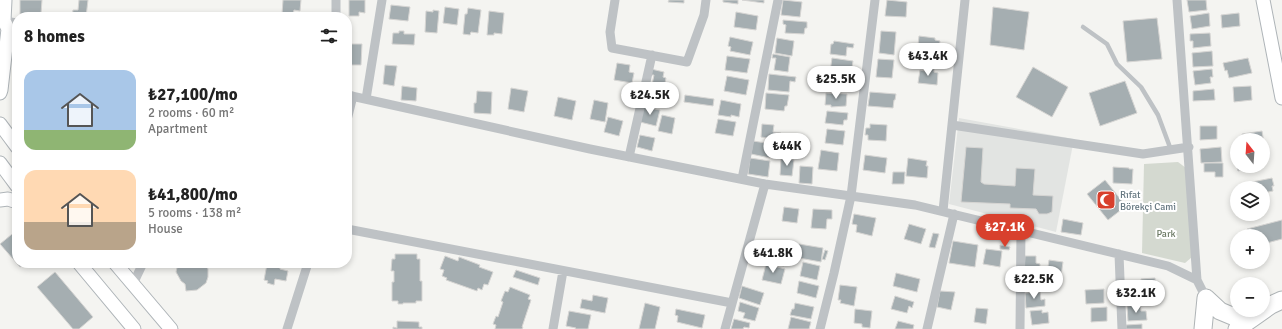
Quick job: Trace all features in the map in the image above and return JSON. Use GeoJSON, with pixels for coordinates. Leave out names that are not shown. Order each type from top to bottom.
{"type":"FeatureCollection","features":[{"type":"Feature","properties":{"kind":"highway"},"geometry":{"type":"LineString","coordinates":[[1206,298],[1220,311],[1230,315]]}},
{"type":"Feature","properties":{"kind":"highway"},"geometry":{"type":"LineString","coordinates":[[1203,329],[1206,298]]}},
{"type":"Feature","properties":{"kind":"highway"},"geometry":{"type":"LineString","coordinates":[[1270,307],[1282,300]]}},
{"type":"Feature","properties":{"kind":"highway"},"geometry":{"type":"LineString","coordinates":[[1237,329],[1254,317]]}},
{"type":"Feature","properties":{"kind":"main road"},"geometry":{"type":"LineString","coordinates":[[0,93],[2,90],[8,29],[5,24],[5,0]]}},
{"type":"Feature","properties":{"kind":"main road"},"geometry":{"type":"LineString","coordinates":[[1263,0],[1282,98]]}},
{"type":"Feature","properties":{"kind":"main road"},"geometry":{"type":"LineString","coordinates":[[0,124],[12,140]]}},
{"type":"Feature","properties":{"kind":"main road"},"geometry":{"type":"LineString","coordinates":[[0,163],[12,179]]}},
{"type":"Feature","properties":{"kind":"main road"},"geometry":{"type":"LineString","coordinates":[[0,200],[8,199],[12,200]]}},
{"type":"Feature","properties":{"kind":"main road"},"geometry":{"type":"LineString","coordinates":[[83,268],[134,329]]}},
{"type":"Feature","properties":{"kind":"main road"},"geometry":{"type":"LineString","coordinates":[[119,268],[171,329]]}},
{"type":"Feature","properties":{"kind":"street"},"geometry":{"type":"LineString","coordinates":[[336,0],[336,12]]}},
{"type":"Feature","properties":{"kind":"street"},"geometry":{"type":"LineString","coordinates":[[366,99],[382,0]]}},
{"type":"Feature","properties":{"kind":"street"},"geometry":{"type":"LineString","coordinates":[[615,0],[610,32],[612,48],[687,62],[704,16],[706,0]]}},
{"type":"Feature","properties":{"kind":"street"},"geometry":{"type":"LineString","coordinates":[[742,179],[778,0]]}},
{"type":"Feature","properties":{"kind":"street"},"geometry":{"type":"LineString","coordinates":[[820,329],[851,196],[875,0]]}},
{"type":"Feature","properties":{"kind":"street"},"geometry":{"type":"LineString","coordinates":[[943,211],[965,0]]}},
{"type":"Feature","properties":{"kind":"street"},"geometry":{"type":"LineString","coordinates":[[1177,0],[1197,280],[1206,298]]}},
{"type":"Feature","properties":{"kind":"street"},"geometry":{"type":"LineString","coordinates":[[629,157],[652,56]]}},
{"type":"Feature","properties":{"kind":"street"},"geometry":{"type":"LineString","coordinates":[[352,96],[590,149],[765,184],[915,204],[1168,266],[1197,280]]}},
{"type":"Feature","properties":{"kind":"street"},"geometry":{"type":"LineString","coordinates":[[952,125],[1143,154],[1188,147]]}},
{"type":"Feature","properties":{"kind":"street"},"geometry":{"type":"LineString","coordinates":[[725,329],[765,184]]}},
{"type":"Feature","properties":{"kind":"street"},"geometry":{"type":"LineString","coordinates":[[927,329],[954,214]]}},
{"type":"Feature","properties":{"kind":"street"},"geometry":{"type":"LineString","coordinates":[[352,230],[732,303]]}},
{"type":"Feature","properties":{"kind":"street"},"geometry":{"type":"LineString","coordinates":[[1020,329],[1021,230]]}},
{"type":"Feature","properties":{"kind":"street"},"geometry":{"type":"LineString","coordinates":[[1119,254],[1122,329]]}},
{"type":"Feature","properties":{"kind":"street"},"geometry":{"type":"LineString","coordinates":[[133,284],[141,268]]}},
{"type":"Feature","properties":{"kind":"street"},"geometry":{"type":"LineString","coordinates":[[287,329],[306,268]]}},
{"type":"Feature","properties":{"kind":"street"},"geometry":{"type":"LineString","coordinates":[[553,329],[563,271]]}},
{"type":"Feature","properties":{"kind":"lane"},"geometry":{"type":"LineString","coordinates":[[1083,27],[1107,44],[1117,64],[1141,87],[1158,115],[1171,150]]}},
{"type":"Feature","properties":{"kind":"shaded area"},"geometry":{"type":"Polygon","coordinates":[[[959,118],[1074,139],[1056,232],[949,204],[959,118]]]}},
{"type":"Feature","properties":{"kind":"green space","name":"Park"},"geometry":{"type":"Polygon","coordinates":[[[1178,162],[1186,168],[1192,257],[1185,263],[1142,253],[1144,164],[1178,162]]]}},
{"type":"Feature","properties":{"kind":"building"},"geometry":{"type":"Polygon","coordinates":[[[20,0],[42,0],[41,12],[20,12],[20,0]]]}},
{"type":"Feature","properties":{"kind":"building"},"geometry":{"type":"Polygon","coordinates":[[[79,0],[88,0],[87,12],[73,12],[73,10],[78,10],[79,0]]]}},
{"type":"Feature","properties":{"kind":"building"},"geometry":{"type":"Polygon","coordinates":[[[283,0],[301,0],[300,11],[294,10],[294,12],[282,12],[283,0]]]}},
{"type":"Feature","properties":{"kind":"building"},"geometry":{"type":"Polygon","coordinates":[[[349,0],[365,0],[365,13],[359,12],[359,16],[352,16],[352,12],[349,12],[349,0]]]}},
{"type":"Feature","properties":{"kind":"building"},"geometry":{"type":"Polygon","coordinates":[[[669,0],[684,0],[684,3],[668,2],[669,0]]]}},
{"type":"Feature","properties":{"kind":"building"},"geometry":{"type":"Polygon","coordinates":[[[723,0],[738,0],[738,4],[723,2],[723,0]]]}},
{"type":"Feature","properties":{"kind":"building"},"geometry":{"type":"Polygon","coordinates":[[[742,0],[764,0],[764,3],[742,0]]]}},
{"type":"Feature","properties":{"kind":"building"},"geometry":{"type":"Polygon","coordinates":[[[783,0],[802,2],[800,17],[781,15],[783,0]]]}},
{"type":"Feature","properties":{"kind":"building"},"geometry":{"type":"Polygon","coordinates":[[[887,0],[907,2],[906,17],[885,16],[887,0]]]}},
{"type":"Feature","properties":{"kind":"building"},"geometry":{"type":"Polygon","coordinates":[[[1187,0],[1206,0],[1207,10],[1189,12],[1187,0]]]}},
{"type":"Feature","properties":{"kind":"building"},"geometry":{"type":"Polygon","coordinates":[[[391,5],[410,7],[408,21],[389,19],[391,5]]]}},
{"type":"Feature","properties":{"kind":"building"},"geometry":{"type":"Polygon","coordinates":[[[445,7],[459,9],[457,25],[443,23],[445,7]]]}},
{"type":"Feature","properties":{"kind":"building"},"geometry":{"type":"Polygon","coordinates":[[[993,7],[1029,12],[1024,50],[990,45],[993,7]]]}},
{"type":"Feature","properties":{"kind":"building"},"geometry":{"type":"Polygon","coordinates":[[[468,8],[481,10],[478,33],[471,32],[470,35],[463,34],[465,14],[467,14],[468,8]]]}},
{"type":"Feature","properties":{"kind":"building"},"geometry":{"type":"Polygon","coordinates":[[[433,10],[439,11],[437,33],[425,32],[426,11],[433,12],[433,10]]]}},
{"type":"Feature","properties":{"kind":"building"},"geometry":{"type":"Polygon","coordinates":[[[489,11],[504,13],[502,34],[494,33],[494,35],[487,35],[489,11]]]}},
{"type":"Feature","properties":{"kind":"building"},"geometry":{"type":"Polygon","coordinates":[[[736,12],[758,16],[756,30],[734,27],[736,12]]]}},
{"type":"Feature","properties":{"kind":"building"},"geometry":{"type":"Polygon","coordinates":[[[1209,13],[1210,26],[1192,29],[1190,16],[1209,13]]]}},
{"type":"Feature","properties":{"kind":"building"},"geometry":{"type":"Polygon","coordinates":[[[1239,13],[1240,26],[1222,28],[1221,15],[1239,13]]]}},
{"type":"Feature","properties":{"kind":"building"},"geometry":{"type":"Polygon","coordinates":[[[1157,18],[1162,59],[1127,62],[1123,21],[1157,18]]]}},
{"type":"Feature","properties":{"kind":"building"},"geometry":{"type":"Polygon","coordinates":[[[783,20],[807,22],[807,28],[805,28],[804,34],[785,33],[786,25],[783,24],[783,20]]]}},
{"type":"Feature","properties":{"kind":"building"},"geometry":{"type":"Polygon","coordinates":[[[399,31],[404,31],[404,34],[415,34],[414,45],[392,44],[393,33],[399,33],[399,31]]]}},
{"type":"Feature","properties":{"kind":"building"},"geometry":{"type":"Polygon","coordinates":[[[881,31],[896,32],[894,55],[879,53],[881,31]]]}},
{"type":"Feature","properties":{"kind":"building"},"geometry":{"type":"Polygon","coordinates":[[[1210,33],[1211,46],[1193,48],[1193,41],[1190,41],[1190,34],[1210,33]]]}},
{"type":"Feature","properties":{"kind":"building"},"geometry":{"type":"Polygon","coordinates":[[[919,36],[935,38],[935,40],[940,41],[938,56],[917,54],[919,36]]]}},
{"type":"Feature","properties":{"kind":"building"},"geometry":{"type":"Polygon","coordinates":[[[730,37],[753,42],[750,55],[730,51],[731,47],[728,46],[730,37]]]}},
{"type":"Feature","properties":{"kind":"building"},"geometry":{"type":"Polygon","coordinates":[[[777,38],[794,41],[792,56],[775,53],[777,38]]]}},
{"type":"Feature","properties":{"kind":"building"},"geometry":{"type":"Polygon","coordinates":[[[834,41],[854,44],[853,48],[847,47],[846,56],[830,54],[831,44],[833,44],[834,41]]]}},
{"type":"Feature","properties":{"kind":"building"},"geometry":{"type":"Polygon","coordinates":[[[352,44],[362,44],[361,65],[352,65],[352,44]]]}},
{"type":"Feature","properties":{"kind":"building"},"geometry":{"type":"Polygon","coordinates":[[[1212,51],[1213,66],[1193,67],[1192,53],[1212,51]]]}},
{"type":"Feature","properties":{"kind":"building"},"geometry":{"type":"Polygon","coordinates":[[[773,54],[790,57],[788,72],[774,70],[776,58],[772,58],[773,54]]]}},
{"type":"Feature","properties":{"kind":"building"},"geometry":{"type":"Polygon","coordinates":[[[727,56],[750,59],[747,73],[725,70],[727,56]]]}},
{"type":"Feature","properties":{"kind":"building"},"geometry":{"type":"Polygon","coordinates":[[[832,58],[853,61],[851,75],[830,72],[832,58]]]}},
{"type":"Feature","properties":{"kind":"building"},"geometry":{"type":"Polygon","coordinates":[[[1248,58],[1252,73],[1229,78],[1223,63],[1248,58]]]}},
{"type":"Feature","properties":{"kind":"building"},"geometry":{"type":"Polygon","coordinates":[[[878,59],[894,60],[892,78],[876,77],[878,59]]]}},
{"type":"Feature","properties":{"kind":"building"},"geometry":{"type":"Polygon","coordinates":[[[617,63],[630,65],[629,72],[634,73],[632,83],[614,80],[617,63]]]}},
{"type":"Feature","properties":{"kind":"building"},"geometry":{"type":"Polygon","coordinates":[[[385,65],[397,66],[394,86],[383,84],[385,65]]]}},
{"type":"Feature","properties":{"kind":"building"},"geometry":{"type":"Polygon","coordinates":[[[1033,67],[1068,87],[1052,117],[1016,97],[1033,67]]]}},
{"type":"Feature","properties":{"kind":"building"},"geometry":{"type":"Polygon","coordinates":[[[925,68],[934,69],[934,72],[938,73],[937,85],[918,83],[920,70],[925,71],[925,68]]]}},
{"type":"Feature","properties":{"kind":"building"},"geometry":{"type":"Polygon","coordinates":[[[651,69],[664,72],[663,77],[666,78],[664,88],[652,85],[654,75],[650,75],[651,69]]]}},
{"type":"Feature","properties":{"kind":"building"},"geometry":{"type":"Polygon","coordinates":[[[1212,69],[1213,77],[1210,77],[1211,83],[1195,85],[1193,71],[1212,69]]]}},
{"type":"Feature","properties":{"kind":"building"},"geometry":{"type":"Polygon","coordinates":[[[769,74],[796,77],[795,82],[790,81],[789,92],[768,90],[769,74]]]}},
{"type":"Feature","properties":{"kind":"building"},"geometry":{"type":"Polygon","coordinates":[[[826,74],[849,77],[848,87],[843,87],[842,89],[824,86],[826,74]]]}},
{"type":"Feature","properties":{"kind":"building"},"geometry":{"type":"Polygon","coordinates":[[[727,76],[749,80],[746,95],[724,91],[727,76]]]}},
{"type":"Feature","properties":{"kind":"building"},"geometry":{"type":"Polygon","coordinates":[[[1125,81],[1137,113],[1100,126],[1089,93],[1125,81]]]}},
{"type":"Feature","properties":{"kind":"building"},"geometry":{"type":"Polygon","coordinates":[[[402,86],[417,88],[416,101],[401,100],[402,86]]]}},
{"type":"Feature","properties":{"kind":"building"},"geometry":{"type":"Polygon","coordinates":[[[1251,86],[1252,100],[1234,102],[1233,87],[1251,86]]]}},
{"type":"Feature","properties":{"kind":"building"},"geometry":{"type":"Polygon","coordinates":[[[511,88],[528,91],[524,112],[508,109],[511,88]]]}},
{"type":"Feature","properties":{"kind":"building"},"geometry":{"type":"Polygon","coordinates":[[[648,88],[665,92],[662,105],[645,102],[648,88]]]}},
{"type":"Feature","properties":{"kind":"building"},"geometry":{"type":"Polygon","coordinates":[[[1214,89],[1215,100],[1193,101],[1193,91],[1214,89]]]}},
{"type":"Feature","properties":{"kind":"building"},"geometry":{"type":"Polygon","coordinates":[[[477,91],[492,92],[491,114],[474,113],[474,103],[476,103],[477,91]]]}},
{"type":"Feature","properties":{"kind":"building"},"geometry":{"type":"Polygon","coordinates":[[[870,92],[896,94],[893,108],[868,106],[870,92]]]}},
{"type":"Feature","properties":{"kind":"building"},"geometry":{"type":"Polygon","coordinates":[[[766,93],[789,95],[787,106],[785,106],[784,111],[765,109],[766,93]]]}},
{"type":"Feature","properties":{"kind":"building"},"geometry":{"type":"Polygon","coordinates":[[[826,93],[847,94],[846,106],[831,107],[831,105],[825,105],[826,93]]]}},
{"type":"Feature","properties":{"kind":"building"},"geometry":{"type":"Polygon","coordinates":[[[685,95],[714,99],[713,106],[684,102],[685,95]]]}},
{"type":"Feature","properties":{"kind":"building"},"geometry":{"type":"Polygon","coordinates":[[[558,97],[576,101],[572,120],[554,116],[558,97]]]}},
{"type":"Feature","properties":{"kind":"building"},"geometry":{"type":"Polygon","coordinates":[[[594,100],[608,103],[605,122],[590,119],[594,100]]]}},
{"type":"Feature","properties":{"kind":"building"},"geometry":{"type":"Polygon","coordinates":[[[721,100],[741,104],[739,117],[731,115],[731,117],[718,115],[721,100]]]}},
{"type":"Feature","properties":{"kind":"building"},"geometry":{"type":"Polygon","coordinates":[[[644,107],[660,110],[656,126],[640,122],[644,107]]]}},
{"type":"Feature","properties":{"kind":"building"},"geometry":{"type":"Polygon","coordinates":[[[827,111],[848,113],[847,120],[844,120],[843,125],[825,123],[827,111]]]}},
{"type":"Feature","properties":{"kind":"building"},"geometry":{"type":"Polygon","coordinates":[[[662,115],[675,118],[672,134],[658,131],[662,115]]]}},
{"type":"Feature","properties":{"kind":"building"},"geometry":{"type":"Polygon","coordinates":[[[608,117],[623,121],[619,136],[604,132],[608,117]]]}},
{"type":"Feature","properties":{"kind":"building"},"geometry":{"type":"Polygon","coordinates":[[[718,119],[736,122],[733,136],[715,133],[718,119]]]}},
{"type":"Feature","properties":{"kind":"building"},"geometry":{"type":"Polygon","coordinates":[[[762,124],[774,125],[773,132],[781,133],[780,140],[761,137],[762,124]]]}},
{"type":"Feature","properties":{"kind":"building"},"geometry":{"type":"Polygon","coordinates":[[[870,124],[887,125],[886,141],[868,140],[868,135],[865,135],[866,128],[870,128],[870,124]]]}},
{"type":"Feature","properties":{"kind":"building"},"geometry":{"type":"Polygon","coordinates":[[[1200,126],[1217,126],[1217,139],[1200,140],[1200,126]]]}},
{"type":"Feature","properties":{"kind":"building"},"geometry":{"type":"Polygon","coordinates":[[[827,129],[845,131],[843,145],[825,143],[827,129]]]}},
{"type":"Feature","properties":{"kind":"building"},"geometry":{"type":"Polygon","coordinates":[[[1262,131],[1262,133],[1249,133],[1262,131]]]}},
{"type":"Feature","properties":{"kind":"building"},"geometry":{"type":"Polygon","coordinates":[[[640,135],[655,138],[652,151],[637,147],[640,135]]]}},
{"type":"Feature","properties":{"kind":"building"},"geometry":{"type":"Polygon","coordinates":[[[753,141],[773,144],[770,158],[751,154],[753,141]]]}},
{"type":"Feature","properties":{"kind":"building"},"geometry":{"type":"Polygon","coordinates":[[[966,147],[983,148],[981,182],[984,184],[1015,186],[1016,168],[1035,169],[1033,195],[1053,196],[1052,212],[1047,214],[1039,214],[1036,209],[1010,208],[1010,204],[961,202],[966,147]]]}},
{"type":"Feature","properties":{"kind":"building"},"geometry":{"type":"Polygon","coordinates":[[[1221,147],[1222,162],[1201,163],[1200,149],[1221,147]]]}},
{"type":"Feature","properties":{"kind":"building"},"geometry":{"type":"Polygon","coordinates":[[[821,150],[839,153],[837,171],[818,169],[821,150]]]}},
{"type":"Feature","properties":{"kind":"building"},"geometry":{"type":"Polygon","coordinates":[[[865,155],[887,158],[885,173],[863,170],[865,155]]]}},
{"type":"Feature","properties":{"kind":"building"},"geometry":{"type":"Polygon","coordinates":[[[750,158],[770,161],[768,177],[748,174],[750,158]]]}},
{"type":"Feature","properties":{"kind":"building"},"geometry":{"type":"Polygon","coordinates":[[[908,158],[927,161],[927,178],[906,176],[908,158]]]}},
{"type":"Feature","properties":{"kind":"building"},"geometry":{"type":"Polygon","coordinates":[[[781,159],[794,160],[792,176],[780,175],[781,159]]]}},
{"type":"Feature","properties":{"kind":"building"},"geometry":{"type":"Polygon","coordinates":[[[1204,163],[1223,163],[1223,177],[1215,177],[1215,172],[1204,172],[1204,163]]]}},
{"type":"Feature","properties":{"kind":"building"},"geometry":{"type":"Polygon","coordinates":[[[800,166],[813,167],[812,184],[799,183],[800,166]]]}},
{"type":"Feature","properties":{"kind":"building"},"geometry":{"type":"Polygon","coordinates":[[[1113,167],[1133,169],[1132,184],[1113,183],[1113,167]]]}},
{"type":"Feature","properties":{"kind":"building"},"geometry":{"type":"Polygon","coordinates":[[[893,172],[905,172],[904,184],[892,184],[893,172]]]}},
{"type":"Feature","properties":{"kind":"building"},"geometry":{"type":"Polygon","coordinates":[[[1272,178],[1274,186],[1272,186],[1273,191],[1270,192],[1270,181],[1257,181],[1272,178]]]}},
{"type":"Feature","properties":{"kind":"building","name":"Rıfat Börekçi Cami"},"geometry":{"type":"Polygon","coordinates":[[[1105,180],[1126,206],[1108,220],[1087,194],[1105,180]]]}},
{"type":"Feature","properties":{"kind":"building"},"geometry":{"type":"Polygon","coordinates":[[[784,207],[799,209],[797,223],[782,221],[784,207]]]}},
{"type":"Feature","properties":{"kind":"building"},"geometry":{"type":"Polygon","coordinates":[[[813,209],[832,210],[832,219],[827,219],[826,229],[811,228],[813,209]]]}},
{"type":"Feature","properties":{"kind":"building"},"geometry":{"type":"Polygon","coordinates":[[[854,214],[876,218],[872,236],[856,232],[857,225],[852,224],[854,214]]]}},
{"type":"Feature","properties":{"kind":"building"},"geometry":{"type":"Polygon","coordinates":[[[1063,219],[1083,223],[1081,235],[1061,232],[1063,219]]]}},
{"type":"Feature","properties":{"kind":"building"},"geometry":{"type":"Polygon","coordinates":[[[1282,220],[1282,239],[1270,242],[1270,229],[1247,229],[1282,220]]]}},
{"type":"Feature","properties":{"kind":"building"},"geometry":{"type":"Polygon","coordinates":[[[909,224],[926,229],[921,244],[904,239],[909,224]]]}},
{"type":"Feature","properties":{"kind":"building"},"geometry":{"type":"Polygon","coordinates":[[[933,233],[939,234],[935,248],[929,247],[933,233]]]}},
{"type":"Feature","properties":{"kind":"building"},"geometry":{"type":"Polygon","coordinates":[[[12,234],[12,258],[0,244],[12,234]]]}},
{"type":"Feature","properties":{"kind":"building"},"geometry":{"type":"Polygon","coordinates":[[[953,241],[978,245],[975,267],[949,263],[953,241]]]}},
{"type":"Feature","properties":{"kind":"building"},"geometry":{"type":"Polygon","coordinates":[[[799,244],[823,248],[821,262],[799,258],[801,248],[798,248],[799,244]]]}},
{"type":"Feature","properties":{"kind":"building"},"geometry":{"type":"Polygon","coordinates":[[[1000,245],[1010,247],[1009,250],[1000,249],[1000,245]]]}},
{"type":"Feature","properties":{"kind":"building"},"geometry":{"type":"Polygon","coordinates":[[[986,249],[1002,251],[1000,267],[983,264],[986,249]]]}},
{"type":"Feature","properties":{"kind":"building"},"geometry":{"type":"Polygon","coordinates":[[[771,250],[787,253],[784,266],[768,263],[771,250]]]}},
{"type":"Feature","properties":{"kind":"building"},"geometry":{"type":"Polygon","coordinates":[[[825,250],[828,251],[825,260],[822,259],[825,250]]]}},
{"type":"Feature","properties":{"kind":"building"},"geometry":{"type":"Polygon","coordinates":[[[395,254],[417,254],[417,259],[420,259],[422,301],[416,301],[416,303],[398,304],[398,301],[392,301],[392,282],[394,282],[394,271],[391,271],[392,259],[395,259],[395,254]]]}},
{"type":"Feature","properties":{"kind":"building"},"geometry":{"type":"Polygon","coordinates":[[[445,256],[458,261],[459,257],[493,272],[488,285],[484,284],[482,290],[478,288],[477,291],[446,280],[447,278],[442,276],[444,270],[440,269],[445,256]]]}},
{"type":"Feature","properties":{"kind":"building"},"geometry":{"type":"Polygon","coordinates":[[[1025,256],[1036,256],[1036,263],[1040,264],[1040,271],[1024,270],[1025,256]]]}},
{"type":"Feature","properties":{"kind":"building"},"geometry":{"type":"Polygon","coordinates":[[[1049,260],[1063,262],[1060,283],[1046,281],[1049,260]]]}},
{"type":"Feature","properties":{"kind":"building"},"geometry":{"type":"Polygon","coordinates":[[[803,262],[820,266],[817,280],[800,276],[803,262]]]}},
{"type":"Feature","properties":{"kind":"building"},"geometry":{"type":"Polygon","coordinates":[[[766,264],[785,269],[781,284],[762,280],[766,264]]]}},
{"type":"Feature","properties":{"kind":"building"},"geometry":{"type":"Polygon","coordinates":[[[177,268],[208,268],[208,277],[206,283],[197,290],[186,291],[185,284],[181,281],[176,272],[177,268]]]}},
{"type":"Feature","properties":{"kind":"building"},"geometry":{"type":"Polygon","coordinates":[[[266,268],[280,268],[288,271],[286,281],[275,279],[274,285],[267,283],[268,281],[264,280],[266,268]]]}},
{"type":"Feature","properties":{"kind":"building"},"geometry":{"type":"Polygon","coordinates":[[[516,270],[540,278],[538,285],[513,277],[516,270]]]}},
{"type":"Feature","properties":{"kind":"building"},"geometry":{"type":"Polygon","coordinates":[[[1025,271],[1035,271],[1034,276],[1039,276],[1039,286],[1024,285],[1025,271]]]}},
{"type":"Feature","properties":{"kind":"building"},"geometry":{"type":"Polygon","coordinates":[[[55,272],[93,317],[79,329],[73,329],[37,287],[55,272]]]}},
{"type":"Feature","properties":{"kind":"building"},"geometry":{"type":"Polygon","coordinates":[[[896,273],[920,279],[917,292],[893,286],[896,273]]]}},
{"type":"Feature","properties":{"kind":"building"},"geometry":{"type":"Polygon","coordinates":[[[1155,278],[1156,295],[1141,296],[1141,279],[1155,278]]]}},
{"type":"Feature","properties":{"kind":"building"},"geometry":{"type":"Polygon","coordinates":[[[799,281],[819,286],[816,298],[797,293],[799,281]]]}},
{"type":"Feature","properties":{"kind":"building"},"geometry":{"type":"Polygon","coordinates":[[[840,285],[857,287],[854,306],[840,303],[841,300],[838,300],[840,285]]]}},
{"type":"Feature","properties":{"kind":"building"},"geometry":{"type":"Polygon","coordinates":[[[742,286],[764,293],[760,305],[739,298],[742,286]]]}},
{"type":"Feature","properties":{"kind":"building"},"geometry":{"type":"Polygon","coordinates":[[[510,287],[530,295],[528,299],[531,300],[523,327],[522,329],[495,329],[496,325],[493,324],[496,316],[498,317],[503,302],[501,301],[505,291],[508,292],[510,287]]]}},
{"type":"Feature","properties":{"kind":"building"},"geometry":{"type":"Polygon","coordinates":[[[1104,289],[1104,303],[1086,304],[1085,290],[1104,289]]]}},
{"type":"Feature","properties":{"kind":"building"},"geometry":{"type":"Polygon","coordinates":[[[940,291],[955,292],[951,310],[937,307],[940,291]]]}},
{"type":"Feature","properties":{"kind":"building"},"geometry":{"type":"Polygon","coordinates":[[[1040,292],[1041,300],[1045,299],[1045,306],[1026,308],[1025,293],[1040,292]]]}},
{"type":"Feature","properties":{"kind":"building"},"geometry":{"type":"Polygon","coordinates":[[[593,295],[608,298],[605,313],[580,308],[582,299],[592,301],[593,295]]]}},
{"type":"Feature","properties":{"kind":"building"},"geometry":{"type":"Polygon","coordinates":[[[895,296],[914,302],[912,308],[909,306],[907,313],[891,309],[895,296]]]}},
{"type":"Feature","properties":{"kind":"building"},"geometry":{"type":"Polygon","coordinates":[[[740,302],[759,308],[755,321],[743,318],[745,313],[738,311],[740,302]]]}},
{"type":"Feature","properties":{"kind":"building"},"geometry":{"type":"Polygon","coordinates":[[[645,303],[660,307],[655,329],[639,329],[645,303]]]}},
{"type":"Feature","properties":{"kind":"building"},"geometry":{"type":"Polygon","coordinates":[[[795,303],[814,307],[811,319],[790,315],[792,309],[794,309],[795,303]]]}},
{"type":"Feature","properties":{"kind":"building"},"geometry":{"type":"Polygon","coordinates":[[[1140,305],[1141,311],[1146,311],[1147,320],[1128,321],[1127,306],[1140,305]]]}},
{"type":"Feature","properties":{"kind":"building"},"geometry":{"type":"Polygon","coordinates":[[[1107,307],[1107,321],[1091,322],[1091,308],[1107,307]]]}},
{"type":"Feature","properties":{"kind":"building"},"geometry":{"type":"Polygon","coordinates":[[[976,308],[988,309],[986,324],[974,322],[976,308]]]}},
{"type":"Feature","properties":{"kind":"building"},"geometry":{"type":"Polygon","coordinates":[[[676,309],[705,315],[702,328],[677,322],[678,316],[675,315],[676,309]]]}},
{"type":"Feature","properties":{"kind":"building"},"geometry":{"type":"Polygon","coordinates":[[[855,309],[872,311],[870,328],[862,327],[862,324],[854,323],[855,309]]]}},
{"type":"Feature","properties":{"kind":"building"},"geometry":{"type":"Polygon","coordinates":[[[1042,310],[1042,313],[1048,312],[1049,323],[1032,325],[1030,311],[1042,310]]]}},
{"type":"Feature","properties":{"kind":"building"},"geometry":{"type":"Polygon","coordinates":[[[569,311],[591,315],[588,329],[575,329],[576,328],[566,326],[569,311]]]}},
{"type":"Feature","properties":{"kind":"building"},"geometry":{"type":"Polygon","coordinates":[[[791,317],[811,322],[809,329],[788,329],[791,317]]]}},
{"type":"Feature","properties":{"kind":"building"},"geometry":{"type":"Polygon","coordinates":[[[734,319],[750,323],[749,328],[744,327],[743,329],[731,329],[734,319]]]}},
{"type":"Feature","properties":{"kind":"building"},"geometry":{"type":"Polygon","coordinates":[[[397,321],[419,322],[419,327],[422,327],[422,329],[393,329],[393,327],[397,328],[397,321]]]}},
{"type":"Feature","properties":{"kind":"building"},"geometry":{"type":"Polygon","coordinates":[[[898,321],[914,325],[913,329],[895,329],[898,321]]]}},
{"type":"Feature","properties":{"kind":"building"},"geometry":{"type":"Polygon","coordinates":[[[1142,324],[1142,329],[1126,329],[1126,325],[1142,324]]]}},
{"type":"Feature","properties":{"kind":"place","name":"Rıfat Börekçi Cami"},"geometry":{"type":"Point","coordinates":[1106,200]}}]}
